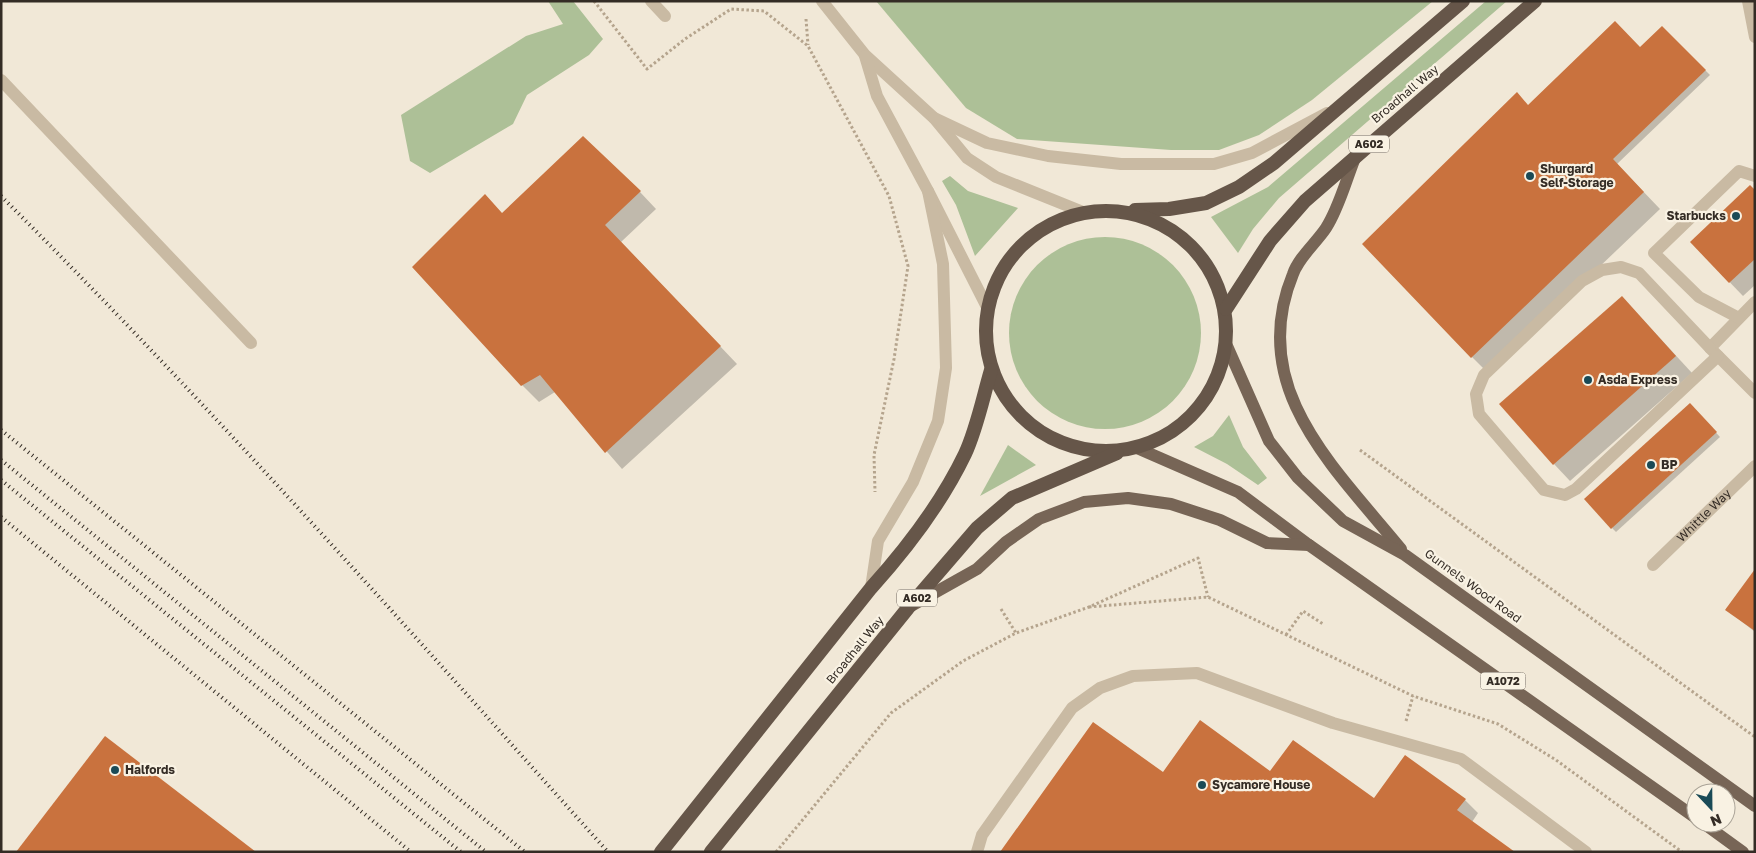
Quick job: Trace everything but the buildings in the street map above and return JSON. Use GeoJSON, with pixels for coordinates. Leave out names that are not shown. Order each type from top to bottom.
{"type":"FeatureCollection","features":[{"type":"Feature","properties":{"kind":"highway"},"geometry":{"type":"LineString","coordinates":[[1130,449],[1082,450],[1043,434],[1011,406],[992,370],[986,343],[987,307],[1000,274],[1021,245],[1050,224],[1084,212],[1168,209],[1206,203],[1239,188],[1274,163],[1463,1]]}},
{"type":"Feature","properties":{"kind":"highway","name":"Broadhall Way"},"geometry":{"type":"LineString","coordinates":[[1226,309],[1270,242],[1305,202],[1356,155],[1535,1]]}},
{"type":"Feature","properties":{"kind":"highway","name":"Broadhall Way"},"geometry":{"type":"LineString","coordinates":[[711,852],[908,608],[977,528],[1012,498],[1170,434],[1197,411],[1217,381],[1227,346],[1226,309],[1212,272],[1187,240],[1153,220],[1114,210]]}},
{"type":"Feature","properties":{"kind":"highway"},"geometry":{"type":"LineString","coordinates":[[661,852],[871,588],[905,550],[935,509],[965,453],[992,370]]}},
{"type":"Feature","properties":{"kind":"main road"},"geometry":{"type":"LineString","coordinates":[[1356,155],[1327,226],[1293,272],[1281,315],[1279,352],[1290,398],[1318,446],[1405,555]]}},
{"type":"Feature","properties":{"kind":"main road","name":"Gunnels Wood Road"},"geometry":{"type":"LineString","coordinates":[[1227,346],[1270,441],[1298,478],[1343,521],[1405,555],[1755,806]]}},
{"type":"Feature","properties":{"kind":"main road","name":"A1072"},"geometry":{"type":"LineString","coordinates":[[1130,449],[1238,492],[1309,545],[1686,811]]}},
{"type":"Feature","properties":{"kind":"main road"},"geometry":{"type":"LineString","coordinates":[[908,608],[977,569],[1006,542],[1039,518],[1084,502],[1128,498],[1171,504],[1220,520],[1267,543],[1309,545]]}},
{"type":"Feature","properties":{"kind":"main road"},"geometry":{"type":"LineString","coordinates":[[1717,833],[1743,852]]}},
{"type":"Feature","properties":{"kind":"street"},"geometry":{"type":"LineString","coordinates":[[650,1],[665,16]]}},
{"type":"Feature","properties":{"kind":"street"},"geometry":{"type":"LineString","coordinates":[[822,1],[864,55],[934,118],[967,158],[996,177],[1084,212]]}},
{"type":"Feature","properties":{"kind":"street"},"geometry":{"type":"LineString","coordinates":[[1748,1],[1755,37]]}},
{"type":"Feature","properties":{"kind":"street"},"geometry":{"type":"LineString","coordinates":[[864,55],[877,96],[987,307]]}},
{"type":"Feature","properties":{"kind":"street"},"geometry":{"type":"LineString","coordinates":[[1,80],[251,343]]}},
{"type":"Feature","properties":{"kind":"street"},"geometry":{"type":"LineString","coordinates":[[934,118],[987,143],[1048,156],[1122,164],[1214,164],[1252,153],[1345,103]]}},
{"type":"Feature","properties":{"kind":"street"},"geometry":{"type":"LineString","coordinates":[[1739,318],[1700,297],[1654,253],[1739,171],[1755,176]]}},
{"type":"Feature","properties":{"kind":"street"},"geometry":{"type":"LineString","coordinates":[[871,588],[878,541],[913,482],[938,421],[946,368],[944,264],[928,191]]}},
{"type":"Feature","properties":{"kind":"street"},"geometry":{"type":"LineString","coordinates":[[1755,302],[1739,318],[1714,352],[1576,489],[1565,495],[1544,490],[1479,414],[1476,394],[1484,375],[1582,281],[1602,270],[1621,267],[1639,273],[1714,352],[1755,393]]}},
{"type":"Feature","properties":{"kind":"street","name":"Whittle Way"},"geometry":{"type":"LineString","coordinates":[[1653,565],[1755,466]]}},
{"type":"Feature","properties":{"kind":"street"},"geometry":{"type":"LineString","coordinates":[[977,852],[982,835],[1072,708],[1100,688],[1133,676],[1197,673],[1333,723],[1461,759],[1586,852]]}},
{"type":"Feature","properties":{"kind":"path"},"geometry":{"type":"LineString","coordinates":[[594,1],[647,69],[686,39],[731,9],[764,11],[808,46],[889,196],[908,266],[894,360],[874,455],[875,492]]}},
{"type":"Feature","properties":{"kind":"path"},"geometry":{"type":"LineString","coordinates":[[806,10],[808,46]]}},
{"type":"Feature","properties":{"kind":"path"},"geometry":{"type":"LineString","coordinates":[[1360,450],[1755,737]]}},
{"type":"Feature","properties":{"kind":"path"},"geometry":{"type":"LineString","coordinates":[[776,852],[892,713],[963,661],[1016,633],[1089,607],[1198,558],[1208,597]]}},
{"type":"Feature","properties":{"kind":"path"},"geometry":{"type":"LineString","coordinates":[[1089,607],[1208,597],[1413,696],[1498,724],[1556,760],[1682,852]]}},
{"type":"Feature","properties":{"kind":"path"},"geometry":{"type":"LineString","coordinates":[[1001,609],[1016,633]]}},
{"type":"Feature","properties":{"kind":"path"},"geometry":{"type":"LineString","coordinates":[[1286,635],[1303,611],[1323,624]]}},
{"type":"Feature","properties":{"kind":"path"},"geometry":{"type":"LineString","coordinates":[[1406,720],[1413,696]]}},
{"type":"Feature","properties":{"kind":"green space"},"geometry":{"type":"Polygon","coordinates":[[[548,1],[573,1],[603,39],[589,55],[527,95],[513,124],[430,173],[410,161],[401,115],[526,36],[563,24],[548,1]]]}},
{"type":"Feature","properties":{"kind":"green space"},"geometry":{"type":"Polygon","coordinates":[[[876,1],[1433,1],[1312,100],[1259,135],[1219,150],[1171,150],[1017,139],[966,108],[876,1]]]}},
{"type":"Feature","properties":{"kind":"green space"},"geometry":{"type":"Polygon","coordinates":[[[1486,1],[1507,1],[1279,198],[1253,229],[1238,253],[1211,217],[1268,187],[1486,1]]]}},
{"type":"Feature","properties":{"kind":"green space"},"geometry":{"type":"Polygon","coordinates":[[[950,176],[968,191],[1018,208],[975,256],[956,205],[942,181],[950,176]]]}},
{"type":"Feature","properties":{"kind":"green space"},"geometry":{"type":"Polygon","coordinates":[[[1096,237],[1114,237],[1142,244],[1158,253],[1173,265],[1185,280],[1194,296],[1201,324],[1201,342],[1194,370],[1185,386],[1173,401],[1158,413],[1142,422],[1114,429],[1096,429],[1077,425],[1060,418],[1044,407],[1031,394],[1020,378],[1013,361],[1009,342],[1009,324],[1013,305],[1020,288],[1031,272],[1044,259],[1060,248],[1077,241],[1096,237]]]}},
{"type":"Feature","properties":{"kind":"green space"},"geometry":{"type":"Polygon","coordinates":[[[1229,415],[1243,447],[1267,478],[1258,485],[1227,464],[1194,447],[1213,436],[1229,415]]]}},
{"type":"Feature","properties":{"kind":"green space"},"geometry":{"type":"Polygon","coordinates":[[[1008,445],[1036,465],[980,496],[1008,445]]]}},
{"type":"Feature","properties":{"kind":"railway"},"geometry":{"type":"LineString","coordinates":[[1,196],[157,356],[309,520],[608,852]]}},
{"type":"Feature","properties":{"kind":"railway"},"geometry":{"type":"LineString","coordinates":[[1,430],[525,852]]}},
{"type":"Feature","properties":{"kind":"railway"},"geometry":{"type":"LineString","coordinates":[[1,460],[486,852]]}},
{"type":"Feature","properties":{"kind":"railway"},"geometry":{"type":"LineString","coordinates":[[1,480],[461,852]]}},
{"type":"Feature","properties":{"kind":"railway"},"geometry":{"type":"LineString","coordinates":[[1,517],[411,852]]}},
{"type":"Feature","properties":{"kind":"place","name":"Shurgard Self-Storage"},"geometry":{"type":"Point","coordinates":[1530,176]}},
{"type":"Feature","properties":{"kind":"place","name":"Starbucks"},"geometry":{"type":"Point","coordinates":[1736,216]}},
{"type":"Feature","properties":{"kind":"place","name":"Asda Express"},"geometry":{"type":"Point","coordinates":[1588,380]}},
{"type":"Feature","properties":{"kind":"place","name":"BP"},"geometry":{"type":"Point","coordinates":[1651,465]}},
{"type":"Feature","properties":{"kind":"place","name":"Halfords"},"geometry":{"type":"Point","coordinates":[115,770]}},
{"type":"Feature","properties":{"kind":"place","name":"Sycamore House"},"geometry":{"type":"Point","coordinates":[1202,785]}}]}
